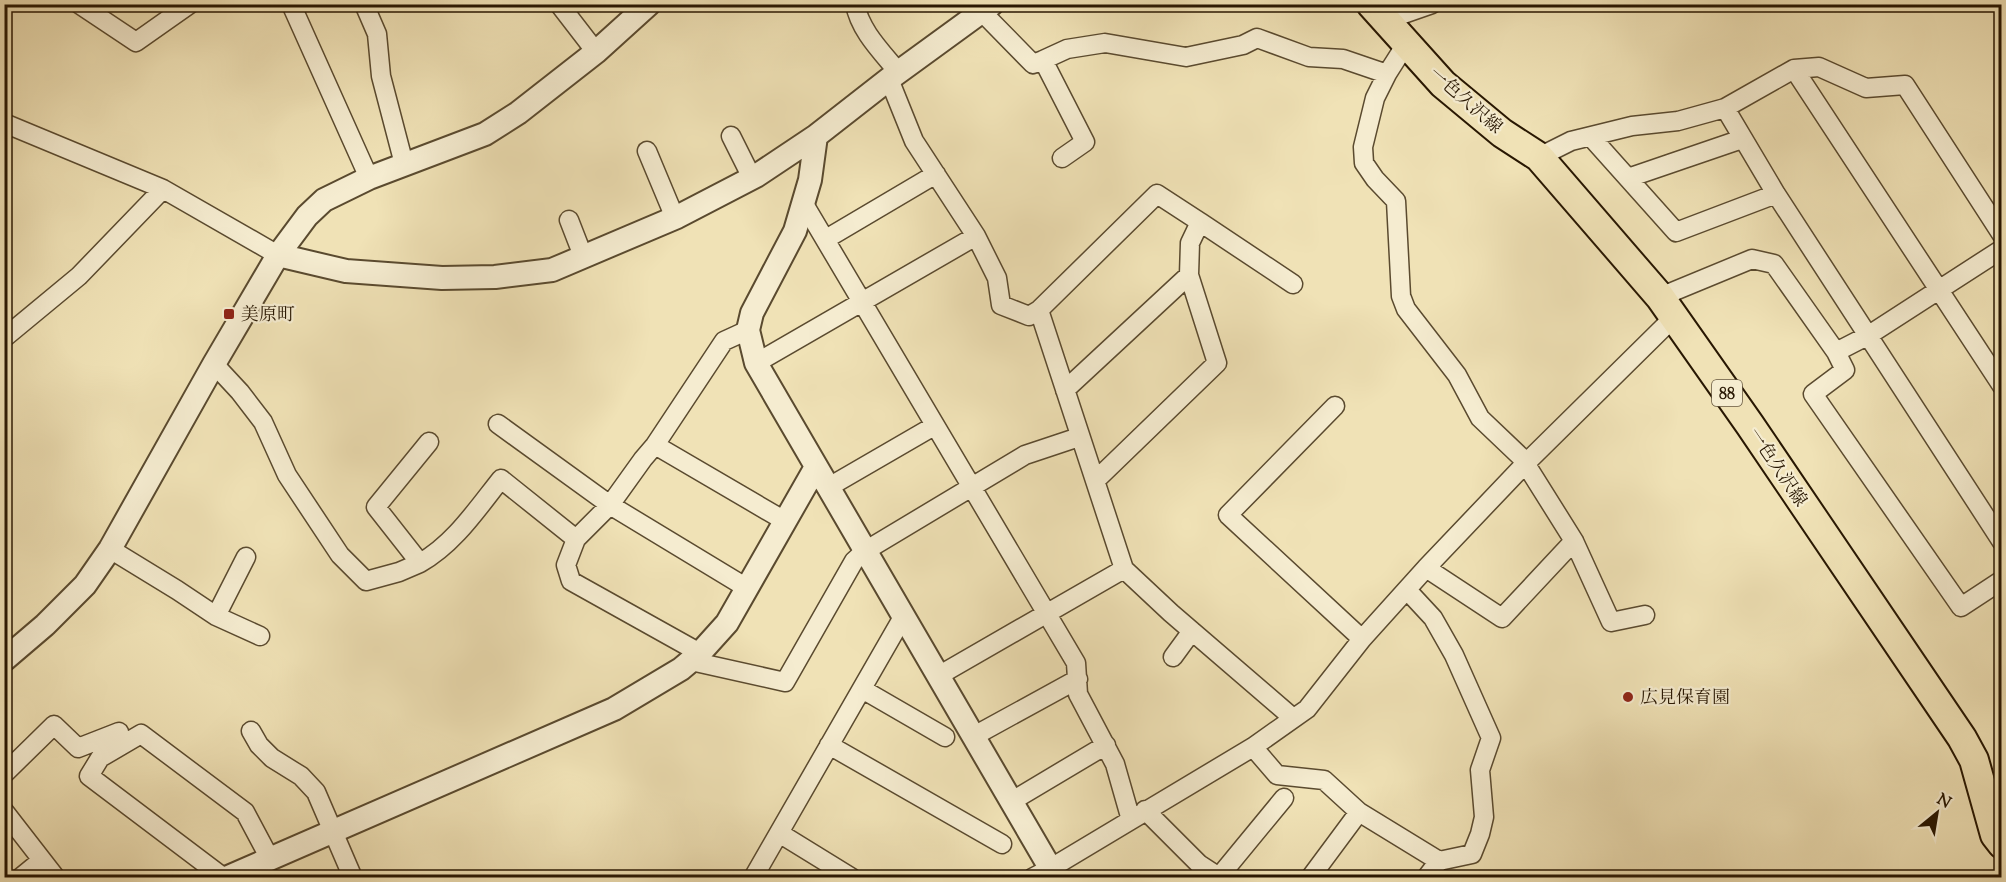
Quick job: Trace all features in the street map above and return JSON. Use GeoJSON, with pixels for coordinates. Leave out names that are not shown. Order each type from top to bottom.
{"type":"FeatureCollection","features":[{"type":"Feature","properties":{"kind":"main road","name":"一色久沢線"},"geometry":{"type":"LineString","coordinates":[[1379,12],[1443,84],[1502,133],[1539,157],[1667,308],[1750,425],[1962,738],[1974,760],[1995,835],[2001,844]]}},
{"type":"Feature","properties":{"kind":"street"},"geometry":{"type":"LineString","coordinates":[[79,4],[136,42],[190,4]]}},
{"type":"Feature","properties":{"kind":"street"},"geometry":{"type":"LineString","coordinates":[[291,4],[369,178]]}},
{"type":"Feature","properties":{"kind":"street"},"geometry":{"type":"LineString","coordinates":[[363,4],[377,34],[381,76],[404,164]]}},
{"type":"Feature","properties":{"kind":"street"},"geometry":{"type":"LineString","coordinates":[[559,4],[596,52]]}},
{"type":"Feature","properties":{"kind":"street"},"geometry":{"type":"LineString","coordinates":[[4,660],[45,625],[85,585],[110,549],[213,364],[278,255],[307,216],[324,200],[369,178],[485,134],[518,113],[596,52],[649,4]]}},
{"type":"Feature","properties":{"kind":"street"},"geometry":{"type":"LineString","coordinates":[[1379,12],[1429,5]]}},
{"type":"Feature","properties":{"kind":"street"},"geometry":{"type":"LineString","coordinates":[[858,8],[867,33],[894,76],[914,141],[976,236],[997,278],[1001,305],[1029,316],[1039,310],[1157,194],[1293,284]]}},
{"type":"Feature","properties":{"kind":"street"},"geometry":{"type":"LineString","coordinates":[[4,123],[163,189],[278,255],[346,271],[442,278],[495,277],[552,270],[675,218],[752,178],[816,135],[987,8],[1034,64],[1067,50],[1105,43],[1186,57],[1243,45],[1257,38],[1309,57],[1343,59],[1387,74]]}},
{"type":"Feature","properties":{"kind":"street"},"geometry":{"type":"LineString","coordinates":[[1406,44],[1375,98],[1363,147],[1364,163],[1375,179],[1396,201],[1401,296],[1406,309],[1457,375],[1480,418],[1522,458],[1574,541],[1611,622],[1646,615]]}},
{"type":"Feature","properties":{"kind":"street"},"geometry":{"type":"LineString","coordinates":[[1043,60],[1085,142],[1062,158]]}},
{"type":"Feature","properties":{"kind":"street"},"geometry":{"type":"LineString","coordinates":[[1539,157],[1571,141],[1632,126],[1678,121],[1725,108],[1794,69],[1819,67],[1866,88],[1905,85],[2001,235]]}},
{"type":"Feature","properties":{"kind":"street"},"geometry":{"type":"LineString","coordinates":[[1794,69],[2001,386]]}},
{"type":"Feature","properties":{"kind":"street"},"geometry":{"type":"LineString","coordinates":[[1725,108],[1776,194],[1869,334],[2001,542]]}},
{"type":"Feature","properties":{"kind":"street"},"geometry":{"type":"LineString","coordinates":[[816,135],[810,180],[795,231],[759,297],[748,330],[756,363],[1011,801],[1046,874],[1138,815],[1253,747],[1307,709],[1362,639],[1425,568],[1525,464],[1667,308],[1752,259],[1774,264],[1836,352],[1845,370],[1813,394],[1961,607],[2001,580]]}},
{"type":"Feature","properties":{"kind":"street"},"geometry":{"type":"LineString","coordinates":[[731,136],[752,178]]}},
{"type":"Feature","properties":{"kind":"street"},"geometry":{"type":"LineString","coordinates":[[1591,137],[1676,232],[1776,194]]}},
{"type":"Feature","properties":{"kind":"street"},"geometry":{"type":"LineString","coordinates":[[1628,178],[1742,139]]}},
{"type":"Feature","properties":{"kind":"street"},"geometry":{"type":"LineString","coordinates":[[647,151],[675,218]]}},
{"type":"Feature","properties":{"kind":"street"},"geometry":{"type":"LineString","coordinates":[[826,239],[936,174]]}},
{"type":"Feature","properties":{"kind":"street"},"geometry":{"type":"LineString","coordinates":[[4,338],[79,276],[163,189]]}},
{"type":"Feature","properties":{"kind":"street"},"geometry":{"type":"LineString","coordinates":[[804,204],[1044,613],[1076,663],[1078,694],[1106,745],[1138,815],[1200,871],[1219,877],[1284,798]]}},
{"type":"Feature","properties":{"kind":"street"},"geometry":{"type":"LineString","coordinates":[[569,220],[583,256]]}},
{"type":"Feature","properties":{"kind":"street"},"geometry":{"type":"LineString","coordinates":[[1096,480],[1217,363],[1189,275],[1190,243],[1200,222]]}},
{"type":"Feature","properties":{"kind":"street"},"geometry":{"type":"LineString","coordinates":[[756,363],[976,236]]}},
{"type":"Feature","properties":{"kind":"street"},"geometry":{"type":"LineString","coordinates":[[1836,352],[1869,334],[2001,249]]}},
{"type":"Feature","properties":{"kind":"street"},"geometry":{"type":"LineString","coordinates":[[1065,390],[1189,275]]}},
{"type":"Feature","properties":{"kind":"street"},"geometry":{"type":"LineString","coordinates":[[1039,310],[1124,568],[1192,631],[1293,718]]}},
{"type":"Feature","properties":{"kind":"street"},"geometry":{"type":"LineString","coordinates":[[748,330],[724,341],[655,446],[610,505],[576,540],[566,565],[571,581],[696,657],[785,682],[854,561],[865,551],[1025,456],[1079,437]]}},
{"type":"Feature","properties":{"kind":"street"},"geometry":{"type":"LineString","coordinates":[[213,364],[240,392],[263,422],[288,475],[340,555],[366,581],[399,572],[432,556],[462,527],[501,479],[576,540]]}},
{"type":"Feature","properties":{"kind":"street"},"geometry":{"type":"LineString","coordinates":[[1335,406],[1228,515],[1362,639]]}},
{"type":"Feature","properties":{"kind":"street"},"geometry":{"type":"LineString","coordinates":[[498,424],[610,505],[747,588]]}},
{"type":"Feature","properties":{"kind":"street"},"geometry":{"type":"LineString","coordinates":[[827,488],[934,426]]}},
{"type":"Feature","properties":{"kind":"street"},"geometry":{"type":"LineString","coordinates":[[420,563],[376,507],[429,442]]}},
{"type":"Feature","properties":{"kind":"street"},"geometry":{"type":"LineString","coordinates":[[655,446],[785,521]]}},
{"type":"Feature","properties":{"kind":"street"},"geometry":{"type":"LineString","coordinates":[[270,859],[245,812],[141,734],[100,758],[89,776],[225,878],[270,859],[614,709],[681,669],[696,657],[727,623],[816,467]]}},
{"type":"Feature","properties":{"kind":"street"},"geometry":{"type":"LineString","coordinates":[[1425,568],[1502,618],[1574,541]]}},
{"type":"Feature","properties":{"kind":"street"},"geometry":{"type":"LineString","coordinates":[[110,549],[216,616],[260,636]]}},
{"type":"Feature","properties":{"kind":"street"},"geometry":{"type":"LineString","coordinates":[[216,616],[246,557]]}},
{"type":"Feature","properties":{"kind":"street"},"geometry":{"type":"LineString","coordinates":[[938,676],[1124,568]]}},
{"type":"Feature","properties":{"kind":"street"},"geometry":{"type":"LineString","coordinates":[[1253,747],[1277,775],[1324,780],[1359,812],[1439,861],[1472,854],[1484,817],[1480,770],[1491,738],[1454,655],[1433,618],[1407,590]]}},
{"type":"Feature","properties":{"kind":"street"},"geometry":{"type":"LineString","coordinates":[[753,878],[903,617]]}},
{"type":"Feature","properties":{"kind":"street"},"geometry":{"type":"LineString","coordinates":[[1173,657],[1192,631]]}},
{"type":"Feature","properties":{"kind":"street"},"geometry":{"type":"LineString","coordinates":[[974,736],[1078,679]]}},
{"type":"Feature","properties":{"kind":"street"},"geometry":{"type":"LineString","coordinates":[[862,689],[945,737]]}},
{"type":"Feature","properties":{"kind":"street"},"geometry":{"type":"LineString","coordinates":[[4,774],[54,725],[78,748],[119,732]]}},
{"type":"Feature","properties":{"kind":"street"},"geometry":{"type":"LineString","coordinates":[[251,731],[259,746],[272,758],[301,776],[316,792],[353,878]]}},
{"type":"Feature","properties":{"kind":"street"},"geometry":{"type":"LineString","coordinates":[[829,745],[1002,844]]}},
{"type":"Feature","properties":{"kind":"street"},"geometry":{"type":"LineString","coordinates":[[1011,801],[1106,745]]}},
{"type":"Feature","properties":{"kind":"street"},"geometry":{"type":"LineString","coordinates":[[4,811],[56,878]]}},
{"type":"Feature","properties":{"kind":"street"},"geometry":{"type":"LineString","coordinates":[[1310,878],[1359,812]]}},
{"type":"Feature","properties":{"kind":"street"},"geometry":{"type":"LineString","coordinates":[[779,834],[852,878]]}},
{"type":"Feature","properties":{"kind":"street"},"geometry":{"type":"LineString","coordinates":[[20,878],[42,860]]}},
{"type":"Feature","properties":{"kind":"street"},"geometry":{"type":"LineString","coordinates":[[1426,878],[1439,861]]}},
{"type":"Feature","properties":{"kind":"place","name":"美原町"},"geometry":{"type":"Point","coordinates":[229,314]}},
{"type":"Feature","properties":{"kind":"place","name":"広見保育園"},"geometry":{"type":"Point","coordinates":[1628,697]}}]}
